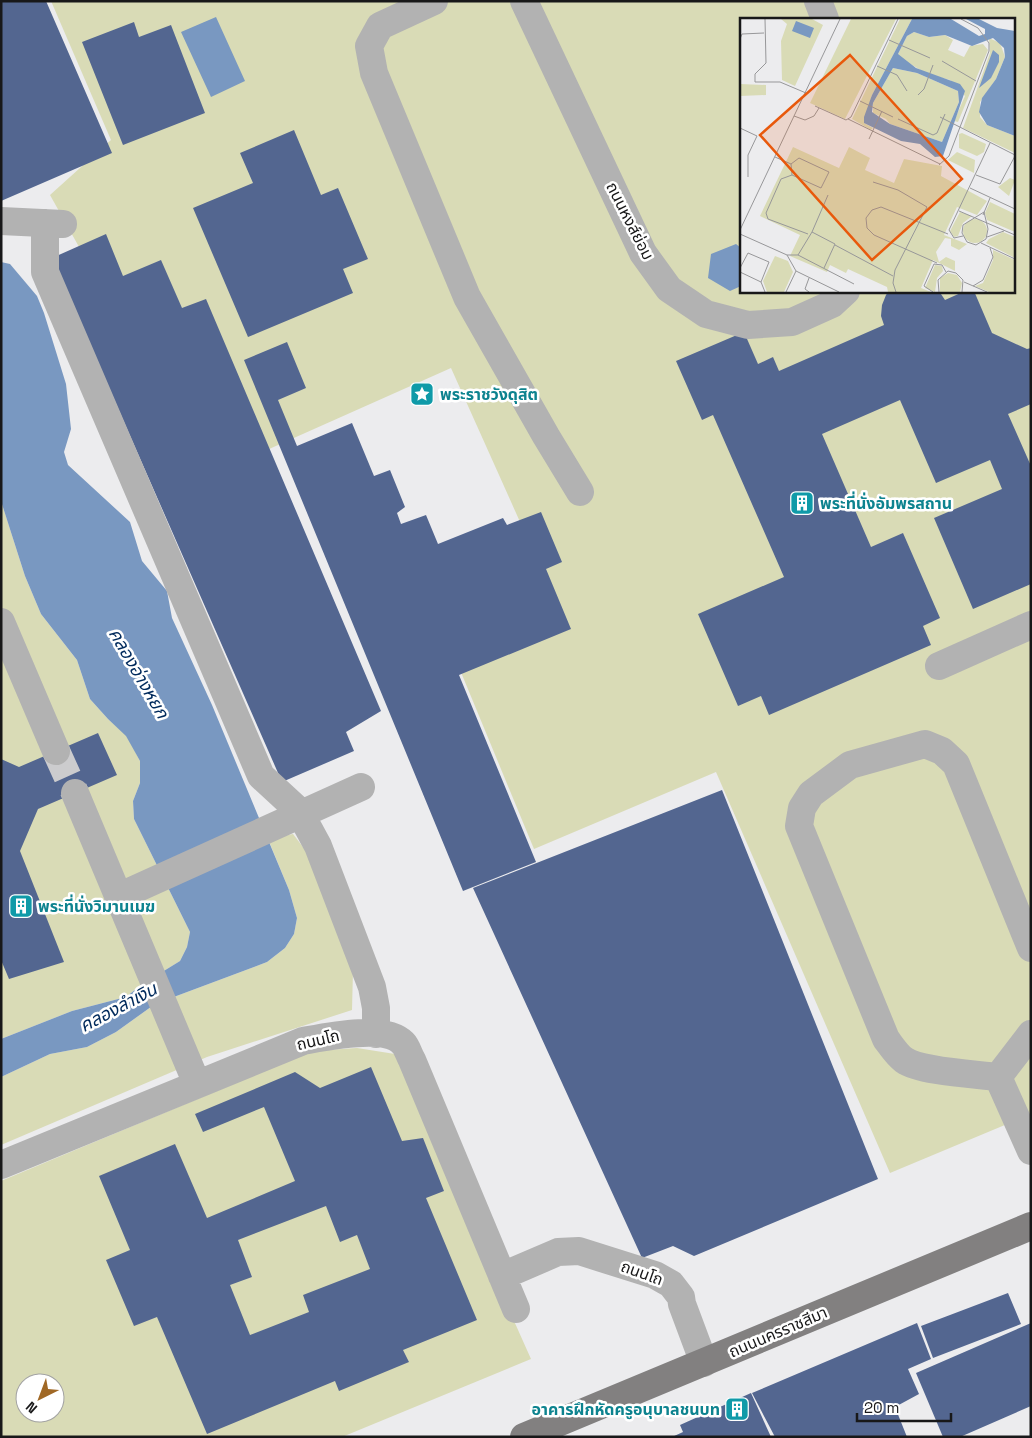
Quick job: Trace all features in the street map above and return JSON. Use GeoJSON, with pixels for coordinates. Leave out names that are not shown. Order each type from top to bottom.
{"type":"FeatureCollection","features":[{"type":"Feature","properties":{"kind":"main road","name":"ถนนนครราชสีมา"},"geometry":{"type":"LineString","coordinates":[[524,1437],[1031,1226]]}},
{"type":"Feature","properties":{"kind":"lane"},"geometry":{"type":"LineString","coordinates":[[434,1],[380,26],[369,46],[374,73],[467,297],[541,428],[580,492]]}},
{"type":"Feature","properties":{"kind":"lane","name":"ถนนหงส์ย่อม"},"geometry":{"type":"LineString","coordinates":[[524,1],[643,253],[669,289],[706,314],[748,325],[792,322],[832,304],[845,292]]}},
{"type":"Feature","properties":{"kind":"lane"},"geometry":{"type":"LineString","coordinates":[[818,1],[825,18]]}},
{"type":"Feature","properties":{"kind":"lane"},"geometry":{"type":"LineString","coordinates":[[34,222],[45,272],[261,776],[292,819],[318,846],[372,987],[376,1008],[376,1034]]}},
{"type":"Feature","properties":{"kind":"lane"},"geometry":{"type":"LineString","coordinates":[[1,622],[56,751]]}},
{"type":"Feature","properties":{"kind":"lane"},"geometry":{"type":"LineString","coordinates":[[939,666],[1031,624]]}},
{"type":"Feature","properties":{"kind":"lane"},"geometry":{"type":"LineString","coordinates":[[998,1077],[917,1067],[904,1060],[886,1040],[799,826],[802,808],[811,794],[850,766],[925,744],[942,751],[956,764],[1031,948]]}},
{"type":"Feature","properties":{"kind":"lane"},"geometry":{"type":"LineString","coordinates":[[118,897],[361,787]]}},
{"type":"Feature","properties":{"kind":"lane"},"geometry":{"type":"LineString","coordinates":[[75,793],[197,1084]]}},
{"type":"Feature","properties":{"kind":"lane","name":"ถนนโถ"},"geometry":{"type":"LineString","coordinates":[[1,1166],[302,1041],[352,1032],[387,1035],[403,1042],[412,1060],[516,1309]]}},
{"type":"Feature","properties":{"kind":"lane"},"geometry":{"type":"LineString","coordinates":[[998,1077],[1031,1034]]}},
{"type":"Feature","properties":{"kind":"lane"},"geometry":{"type":"LineString","coordinates":[[998,1077],[1031,1151]]}},
{"type":"Feature","properties":{"kind":"lane","name":"ถนนโถ"},"geometry":{"type":"LineString","coordinates":[[502,1276],[558,1252],[579,1251],[655,1275],[671,1284],[681,1297],[704,1363]]}},
{"type":"Feature","properties":{"kind":"green space"},"geometry":{"type":"Polygon","coordinates":[[[51,1],[1031,1],[1031,1114],[890,1173],[716,772],[534,849],[458,665],[564,620],[451,368],[251,457],[88,263],[50,195],[111,140],[51,1]]]}},
{"type":"Feature","properties":{"kind":"green space"},"geometry":{"type":"Polygon","coordinates":[[[1,501],[25,576],[41,614],[77,660],[90,699],[127,736],[140,761],[140,783],[133,801],[134,819],[190,932],[187,947],[180,961],[141,985],[126,997],[72,1011],[1,1039],[1,501]]]}},
{"type":"Feature","properties":{"kind":"green space"},"geometry":{"type":"Polygon","coordinates":[[[293,834],[306,851],[353,970],[352,1010],[207,1057],[1,1145],[1,1077],[50,1054],[87,1047],[116,1032],[155,1004],[267,962],[285,948],[294,934],[297,918],[289,890],[268,839],[293,834]]]}},
{"type":"Feature","properties":{"kind":"green space"},"geometry":{"type":"Polygon","coordinates":[[[357,1048],[395,1054],[531,1359],[342,1437],[1,1437],[1,1181],[312,1051],[357,1048]]]}},
{"type":"Feature","properties":{"kind":"water"},"geometry":{"type":"Polygon","coordinates":[[[216,17],[245,81],[211,97],[181,32],[216,17]]]}},
{"type":"Feature","properties":{"kind":"water"},"geometry":{"type":"Polygon","coordinates":[[[736,244],[740,247],[740,286],[730,291],[708,278],[711,254],[736,244]]]}},
{"type":"Feature","properties":{"kind":"water"},"geometry":{"type":"Polygon","coordinates":[[[1,262],[10,264],[37,296],[44,313],[66,384],[71,429],[64,452],[68,465],[130,522],[142,561],[167,591],[172,618],[212,705],[289,890],[297,918],[294,934],[285,948],[267,962],[155,1004],[116,1032],[87,1047],[50,1054],[1,1077],[1,1039],[72,1011],[126,997],[141,985],[180,961],[187,947],[190,932],[134,819],[133,801],[140,783],[140,761],[126,736],[90,699],[77,660],[41,614],[25,576],[1,501],[1,262]]]}},
{"type":"Feature","properties":{"kind":"building"},"geometry":{"type":"Polygon","coordinates":[[[1,1],[46,1],[112,153],[1,201],[1,1]]]}},
{"type":"Feature","properties":{"kind":"building"},"geometry":{"type":"Polygon","coordinates":[[[134,22],[139,37],[171,25],[205,113],[123,145],[82,42],[134,22]]]}},
{"type":"Feature","properties":{"kind":"building"},"geometry":{"type":"Polygon","coordinates":[[[294,130],[321,195],[338,188],[368,259],[343,269],[353,293],[248,337],[193,208],[253,183],[240,153],[294,130]]]}},
{"type":"Feature","properties":{"kind":"building"},"geometry":{"type":"Polygon","coordinates":[[[106,234],[123,276],[161,260],[182,308],[206,299],[381,711],[346,732],[354,751],[282,782],[52,258],[106,234]]]}},
{"type":"Feature","properties":{"kind":"building","name":"พระที่นั่งอัมพรสถาน"},"geometry":{"type":"Polygon","coordinates":[[[888,292],[940,292],[945,300],[963,292],[974,292],[992,333],[1027,349],[1031,348],[1031,404],[1008,414],[1031,466],[1031,584],[973,609],[934,518],[1002,489],[990,460],[936,483],[900,400],[822,434],[871,547],[903,533],[940,618],[923,626],[931,645],[769,715],[761,696],[738,706],[698,614],[784,577],[713,415],[702,420],[676,361],[744,332],[758,364],[773,357],[779,371],[884,325],[881,316],[882,305],[888,292]]]}},
{"type":"Feature","properties":{"kind":"building"},"geometry":{"type":"Polygon","coordinates":[[[287,342],[306,388],[278,400],[297,446],[352,423],[374,476],[390,470],[405,507],[397,513],[401,524],[426,515],[438,544],[503,518],[507,525],[541,512],[562,562],[546,569],[571,629],[459,675],[536,862],[463,891],[244,360],[287,342]]]}},
{"type":"Feature","properties":{"kind":"building","name":"พระที่นั่งวิมานเมฆ"},"geometry":{"type":"Polygon","coordinates":[[[98,733],[117,775],[38,809],[20,851],[64,962],[9,979],[1,960],[1,759],[19,767],[98,733]]]}},
{"type":"Feature","properties":{"kind":"building"},"geometry":{"type":"Polygon","coordinates":[[[722,790],[878,1179],[694,1256],[673,1246],[642,1258],[473,888],[722,790]]]}},
{"type":"Feature","properties":{"kind":"building"},"geometry":{"type":"Polygon","coordinates":[[[371,1067],[402,1141],[423,1138],[444,1191],[426,1198],[477,1320],[403,1350],[409,1362],[339,1391],[335,1381],[207,1434],[157,1317],[134,1326],[106,1260],[130,1250],[99,1176],[175,1144],[207,1218],[295,1181],[264,1107],[203,1132],[195,1114],[295,1072],[320,1088],[371,1067]],[[326,1206],[238,1240],[252,1277],[230,1285],[250,1335],[309,1312],[303,1295],[370,1269],[357,1235],[340,1242],[326,1206]]]}},
{"type":"Feature","properties":{"kind":"building"},"geometry":{"type":"Polygon","coordinates":[[[1008,1293],[1021,1324],[933,1358],[921,1326],[1008,1293]]]}},
{"type":"Feature","properties":{"kind":"building"},"geometry":{"type":"Polygon","coordinates":[[[917,1323],[931,1359],[908,1369],[919,1394],[895,1407],[907,1437],[775,1437],[752,1393],[917,1323]]]}},
{"type":"Feature","properties":{"kind":"building"},"geometry":{"type":"Polygon","coordinates":[[[1031,1323],[1031,1406],[960,1437],[943,1437],[916,1373],[1031,1323]]]}},
{"type":"Feature","properties":{"kind":"building","name":"อาคารฝึกหัดครูอนุบาลชนบท"},"geometry":{"type":"Polygon","coordinates":[[[751,1393],[771,1437],[672,1437],[683,1432],[680,1425],[751,1393]]]}},
{"type":"Feature","properties":{"kind":"tunnel"},"geometry":{"type":"LineString","coordinates":[[56,751],[75,793]]}},
{"type":"Feature","properties":{"kind":"place","name":"พระราชวังดุสิต"},"geometry":{"type":"Point","coordinates":[422,394]}},
{"type":"Feature","properties":{"kind":"place","name":"พระที่นั่งอัมพรสถาน"},"geometry":{"type":"Point","coordinates":[802,503]}},
{"type":"Feature","properties":{"kind":"place","name":"พระที่นั่งวิมานเมฆ"},"geometry":{"type":"Point","coordinates":[21,906]}},
{"type":"Feature","properties":{"kind":"place","name":"อาคารฝึกหัดครูอนุบาลชนบท"},"geometry":{"type":"Point","coordinates":[737,1409]}},
{"type":"Feature","properties":{"kind":"water label","name":"คลองอ่างหยก"},"geometry":{"type":"Point","coordinates":[139,673]}},
{"type":"Feature","properties":{"kind":"water label","name":"คลองลำเงิน"},"geometry":{"type":"Point","coordinates":[118,1007]}}]}
